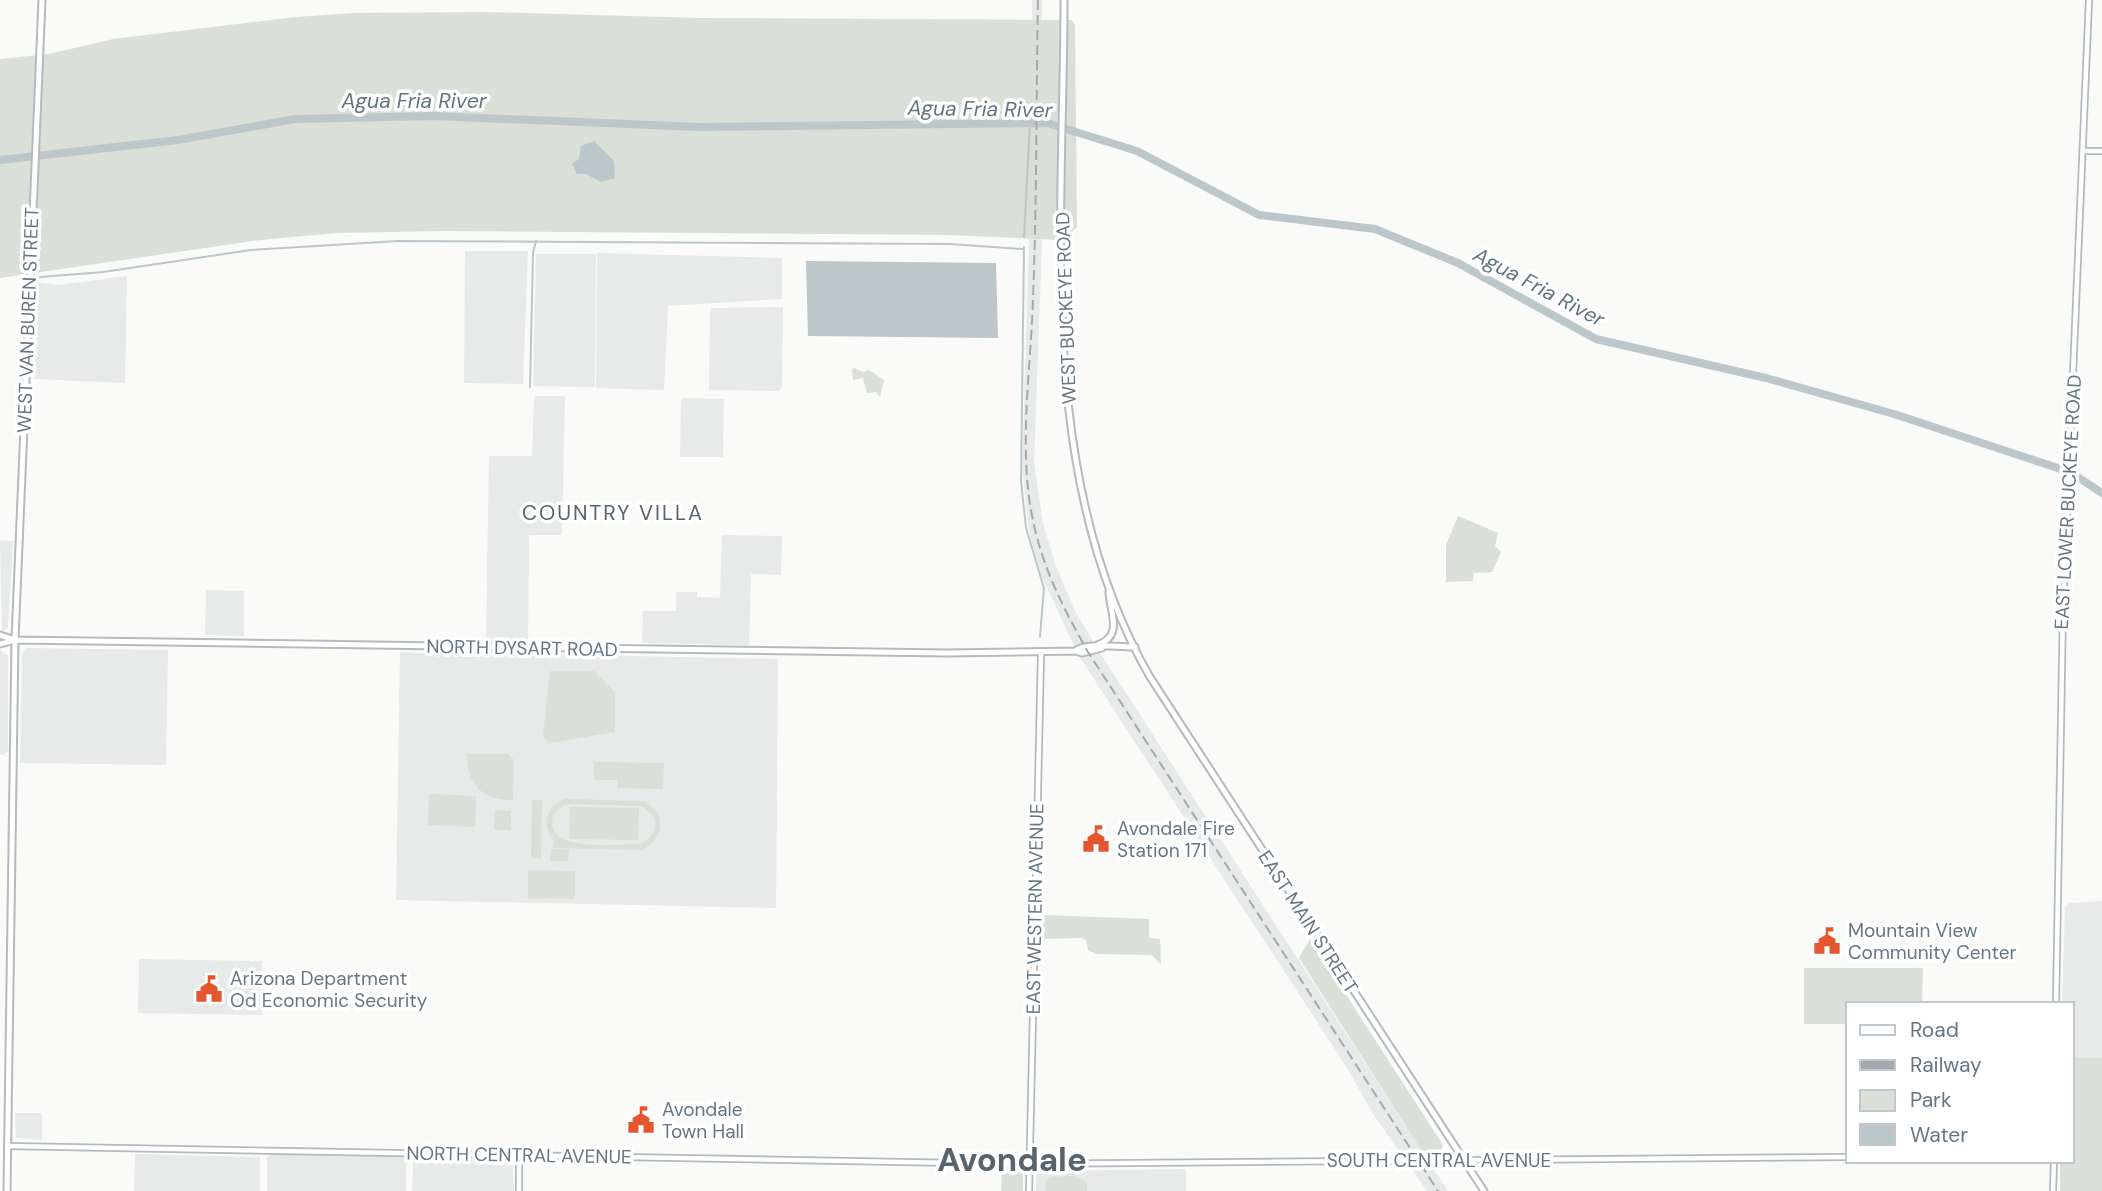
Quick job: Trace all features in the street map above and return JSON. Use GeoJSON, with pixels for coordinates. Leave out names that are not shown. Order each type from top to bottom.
{"type":"FeatureCollection","features":[{"type":"Feature","properties":{"kind":"main road","name":"WEST VAN BUREN STREET"},"geometry":{"type":"LineString","coordinates":[[7,1146],[15,640],[42,0]]}},
{"type":"Feature","properties":{"kind":"main road","name":"WEST BUCKEYE ROAD"},"geometry":{"type":"LineString","coordinates":[[1064,0],[1063,338],[1068,408],[1087,509],[1108,585],[1135,647]]}},
{"type":"Feature","properties":{"kind":"main road"},"geometry":{"type":"LineString","coordinates":[[1099,647],[1109,639],[1115,628],[1108,585]]}},
{"type":"Feature","properties":{"kind":"main road","name":"NORTH DYSART ROAD"},"geometry":{"type":"LineString","coordinates":[[0,635],[15,640],[1030,654],[1075,651],[1079,647],[1135,647]]}},
{"type":"Feature","properties":{"kind":"main road","name":"NORTH DYSART ROAD"},"geometry":{"type":"LineString","coordinates":[[0,645],[15,640]]}},
{"type":"Feature","properties":{"kind":"main road","name":"EAST MAIN STREET"},"geometry":{"type":"LineString","coordinates":[[1135,647],[1150,677],[1484,1191]]}},
{"type":"Feature","properties":{"kind":"main road"},"geometry":{"type":"LineString","coordinates":[[7,1146],[7,1191]]}},
{"type":"Feature","properties":{"kind":"street","name":"EAST LOWER BUCKEYE ROAD"},"geometry":{"type":"LineString","coordinates":[[2056,1002],[2060,701],[2089,0]]}},
{"type":"Feature","properties":{"kind":"street"},"geometry":{"type":"LineString","coordinates":[[2084,151],[2102,151]]}},
{"type":"Feature","properties":{"kind":"street","name":"EAST WESTERN AVENUE"},"geometry":{"type":"LineString","coordinates":[[1030,1191],[1041,654]]}},
{"type":"Feature","properties":{"kind":"street","name":"NORTH CENTRAL AVENUE"},"geometry":{"type":"LineString","coordinates":[[7,1146],[1030,1164]]}},
{"type":"Feature","properties":{"kind":"street"},"geometry":{"type":"LineString","coordinates":[[519,1155],[519,1191]]}},
{"type":"Feature","properties":{"kind":"street","name":"SOUTH CENTRAL AVENUE"},"geometry":{"type":"LineString","coordinates":[[1030,1164],[1846,1157]]}},
{"type":"Feature","properties":{"kind":"street"},"geometry":{"type":"LineString","coordinates":[[2053,1191],[2054,1163]]}},
{"type":"Feature","properties":{"kind":"shaded area"},"geometry":{"type":"Polygon","coordinates":[[[1032,0],[1042,0],[1042,242],[1034,463],[1043,524],[1056,566],[1075,611],[1100,653],[1448,1191],[1427,1191],[1373,1114],[1349,1071],[1079,656],[1041,575],[1029,533],[1022,467],[1029,241],[1032,0]]]}},
{"type":"Feature","properties":{"kind":"shaded area"},"geometry":{"type":"Polygon","coordinates":[[[465,251],[528,251],[523,384],[464,383],[465,251]]]}},
{"type":"Feature","properties":{"kind":"shaded area"},"geometry":{"type":"Polygon","coordinates":[[[597,253],[782,258],[782,299],[668,306],[664,390],[596,388],[597,253]]]}},
{"type":"Feature","properties":{"kind":"shaded area"},"geometry":{"type":"Polygon","coordinates":[[[536,254],[596,254],[595,387],[533,386],[536,254]]]}},
{"type":"Feature","properties":{"kind":"shaded area"},"geometry":{"type":"Polygon","coordinates":[[[127,276],[125,383],[35,379],[37,282],[58,285],[127,276]]]}},
{"type":"Feature","properties":{"kind":"shaded area"},"geometry":{"type":"Polygon","coordinates":[[[783,307],[782,387],[779,391],[709,390],[710,308],[783,307]]]}},
{"type":"Feature","properties":{"kind":"shaded area"},"geometry":{"type":"Polygon","coordinates":[[[534,396],[565,396],[562,535],[529,535],[528,642],[486,642],[489,456],[532,456],[534,396]]]}},
{"type":"Feature","properties":{"kind":"shaded area"},"geometry":{"type":"Polygon","coordinates":[[[681,399],[724,399],[723,457],[680,457],[681,399]]]}},
{"type":"Feature","properties":{"kind":"shaded area"},"geometry":{"type":"Polygon","coordinates":[[[722,535],[782,536],[781,575],[751,574],[749,645],[642,643],[643,611],[676,611],[676,592],[697,592],[697,597],[720,598],[722,535]]]}},
{"type":"Feature","properties":{"kind":"shaded area"},"geometry":{"type":"Polygon","coordinates":[[[0,540],[13,541],[8,628],[2,631],[0,540]]]}},
{"type":"Feature","properties":{"kind":"shaded area"},"geometry":{"type":"Polygon","coordinates":[[[206,590],[244,591],[244,636],[205,635],[206,590]]]}},
{"type":"Feature","properties":{"kind":"shaded area"},"geometry":{"type":"Polygon","coordinates":[[[26,648],[168,650],[166,765],[20,763],[22,654],[26,648]]]}},
{"type":"Feature","properties":{"kind":"shaded area"},"geometry":{"type":"Polygon","coordinates":[[[0,650],[8,656],[8,751],[3,755],[0,755],[0,650]]]}},
{"type":"Feature","properties":{"kind":"shaded area"},"geometry":{"type":"Polygon","coordinates":[[[400,652],[778,659],[776,908],[396,900],[400,652]]]}},
{"type":"Feature","properties":{"kind":"shaded area"},"geometry":{"type":"Polygon","coordinates":[[[2102,901],[2102,1058],[2074,1058],[2074,1002],[2062,1002],[2065,907],[2070,903],[2102,901]]]}},
{"type":"Feature","properties":{"kind":"shaded area"},"geometry":{"type":"Polygon","coordinates":[[[139,959],[262,961],[262,1015],[138,1013],[139,959]]]}},
{"type":"Feature","properties":{"kind":"shaded area"},"geometry":{"type":"Polygon","coordinates":[[[15,1113],[42,1113],[42,1140],[16,1138],[15,1113]]]}},
{"type":"Feature","properties":{"kind":"shaded area"},"geometry":{"type":"Polygon","coordinates":[[[135,1154],[260,1157],[260,1191],[134,1191],[135,1154]]]}},
{"type":"Feature","properties":{"kind":"shaded area"},"geometry":{"type":"Polygon","coordinates":[[[275,1154],[403,1156],[406,1159],[406,1191],[267,1191],[267,1157],[275,1154]]]}},
{"type":"Feature","properties":{"kind":"shaded area"},"geometry":{"type":"Polygon","coordinates":[[[416,1157],[512,1158],[514,1191],[412,1191],[413,1160],[416,1157]]]}},
{"type":"Feature","properties":{"kind":"shaded area"},"geometry":{"type":"Polygon","coordinates":[[[1186,1169],[1186,1191],[1036,1191],[1036,1174],[1039,1171],[1186,1169]]]}},
{"type":"Feature","properties":{"kind":"green space"},"geometry":{"type":"Polygon","coordinates":[[[486,12],[699,18],[1072,20],[1075,25],[1077,227],[1063,240],[951,235],[442,231],[336,233],[260,240],[0,278],[0,59],[49,54],[113,39],[296,17],[354,13],[486,12]]]}},
{"type":"Feature","properties":{"kind":"green space"},"geometry":{"type":"Polygon","coordinates":[[[852,369],[863,372],[869,370],[884,380],[880,397],[876,392],[867,393],[863,378],[853,380],[852,369]]]}},
{"type":"Feature","properties":{"kind":"green space"},"geometry":{"type":"Polygon","coordinates":[[[1458,516],[1498,533],[1495,546],[1501,552],[1492,572],[1474,573],[1473,581],[1446,582],[1446,545],[1458,516]]]}},
{"type":"Feature","properties":{"kind":"green space"},"geometry":{"type":"Polygon","coordinates":[[[550,671],[594,671],[615,692],[615,732],[550,743],[543,736],[550,671]]]}},
{"type":"Feature","properties":{"kind":"green space"},"geometry":{"type":"Polygon","coordinates":[[[467,754],[508,754],[514,760],[513,800],[493,797],[478,789],[470,774],[467,754]]]}},
{"type":"Feature","properties":{"kind":"green space"},"geometry":{"type":"Polygon","coordinates":[[[594,762],[664,763],[663,789],[617,788],[617,780],[594,780],[594,762]]]}},
{"type":"Feature","properties":{"kind":"green space"},"geometry":{"type":"Polygon","coordinates":[[[429,794],[476,796],[475,827],[428,825],[429,794]]]}},
{"type":"Feature","properties":{"kind":"green space"},"geometry":{"type":"Polygon","coordinates":[[[565,799],[645,801],[658,813],[658,835],[651,844],[641,850],[552,848],[554,842],[547,823],[550,811],[565,799]],[[568,804],[556,811],[552,824],[555,833],[574,843],[638,844],[650,837],[655,825],[653,816],[642,806],[568,804]]]}},
{"type":"Feature","properties":{"kind":"green space"},"geometry":{"type":"Polygon","coordinates":[[[532,800],[542,800],[541,859],[531,858],[532,800]]]}},
{"type":"Feature","properties":{"kind":"green space"},"geometry":{"type":"Polygon","coordinates":[[[570,807],[639,808],[638,840],[569,839],[570,807]]]}},
{"type":"Feature","properties":{"kind":"green space"},"geometry":{"type":"Polygon","coordinates":[[[495,810],[511,811],[511,830],[494,830],[495,810]]]}},
{"type":"Feature","properties":{"kind":"green space"},"geometry":{"type":"Polygon","coordinates":[[[551,849],[569,850],[568,861],[550,861],[551,849]]]}},
{"type":"Feature","properties":{"kind":"green space"},"geometry":{"type":"Polygon","coordinates":[[[528,870],[575,871],[575,899],[528,898],[528,870]]]}},
{"type":"Feature","properties":{"kind":"green space"},"geometry":{"type":"Polygon","coordinates":[[[1043,915],[1149,919],[1149,938],[1160,939],[1161,965],[1152,955],[1096,954],[1088,950],[1086,940],[1082,938],[1042,939],[1043,915]]]}},
{"type":"Feature","properties":{"kind":"green space"},"geometry":{"type":"Polygon","coordinates":[[[1310,939],[1443,1145],[1441,1151],[1422,1151],[1299,958],[1310,939]]]}},
{"type":"Feature","properties":{"kind":"green space"},"geometry":{"type":"Polygon","coordinates":[[[1804,968],[1923,968],[1922,1002],[1846,1002],[1846,1024],[1804,1024],[1804,968]]]}},
{"type":"Feature","properties":{"kind":"green space"},"geometry":{"type":"Polygon","coordinates":[[[2074,1058],[2102,1058],[2102,1191],[2060,1191],[2060,1163],[2074,1163],[2074,1058]]]}},
{"type":"Feature","properties":{"kind":"green space"},"geometry":{"type":"Polygon","coordinates":[[[1002,1172],[1023,1172],[1023,1191],[1001,1191],[1002,1172]]]}},
{"type":"Feature","properties":{"kind":"green space"},"geometry":{"type":"Polygon","coordinates":[[[1075,1176],[1087,1182],[1087,1191],[1045,1191],[1050,1177],[1075,1176]]]}},
{"type":"Feature","properties":{"kind":"water"},"geometry":{"type":"Polygon","coordinates":[[[594,141],[614,161],[615,178],[601,182],[586,174],[577,174],[572,164],[579,159],[581,146],[594,141]]]}},
{"type":"Feature","properties":{"kind":"water"},"geometry":{"type":"Polygon","coordinates":[[[806,261],[996,263],[998,338],[808,336],[806,261]]]}},
{"type":"Feature","properties":{"kind":"waterway","name":"Agua Fria River"},"geometry":{"type":"LineString","coordinates":[[0,160],[178,140],[295,119],[433,116],[699,127],[1047,123],[1137,151],[1259,215],[1375,229],[1458,263],[1596,339],[1766,378],[1894,414],[2070,472],[2102,493]]}},
{"type":"Feature","properties":{"kind":"waterway"},"geometry":{"type":"LineString","coordinates":[[1024,237],[1030,124]]}},
{"type":"Feature","properties":{"kind":"waterway"},"geometry":{"type":"LineString","coordinates":[[40,277],[103,272],[251,250],[398,241],[950,244],[1023,249]]}},
{"type":"Feature","properties":{"kind":"waterway"},"geometry":{"type":"LineString","coordinates":[[530,387],[533,253],[536,241]]}},
{"type":"Feature","properties":{"kind":"waterway"},"geometry":{"type":"LineString","coordinates":[[1024,247],[1021,481],[1026,528],[1044,588],[1040,637]]}},
{"type":"Feature","properties":{"kind":"railway"},"geometry":{"type":"LineString","coordinates":[[1038,0],[1034,261],[1026,458],[1031,510],[1046,566],[1088,652],[1438,1191]]}},
{"type":"Feature","properties":{"kind":"place","name":"Avondale Fire Station 171"},"geometry":{"type":"Point","coordinates":[1096,839]}},
{"type":"Feature","properties":{"kind":"place","name":"Mountain View Community Center"},"geometry":{"type":"Point","coordinates":[1827,941]}},
{"type":"Feature","properties":{"kind":"place","name":"Arizona Department Od Economic Security"},"geometry":{"type":"Point","coordinates":[209,989]}},
{"type":"Feature","properties":{"kind":"place","name":"Avondale Town Hall"},"geometry":{"type":"Point","coordinates":[641,1120]}},
{"type":"Feature","properties":{"kind":"district","name":"COUNTRY VILLA"},"geometry":{"type":"Point","coordinates":[613,513]}},
{"type":"Feature","properties":{"kind":"district","name":"Avondale"},"geometry":{"type":"Point","coordinates":[1012,1159]}}]}
